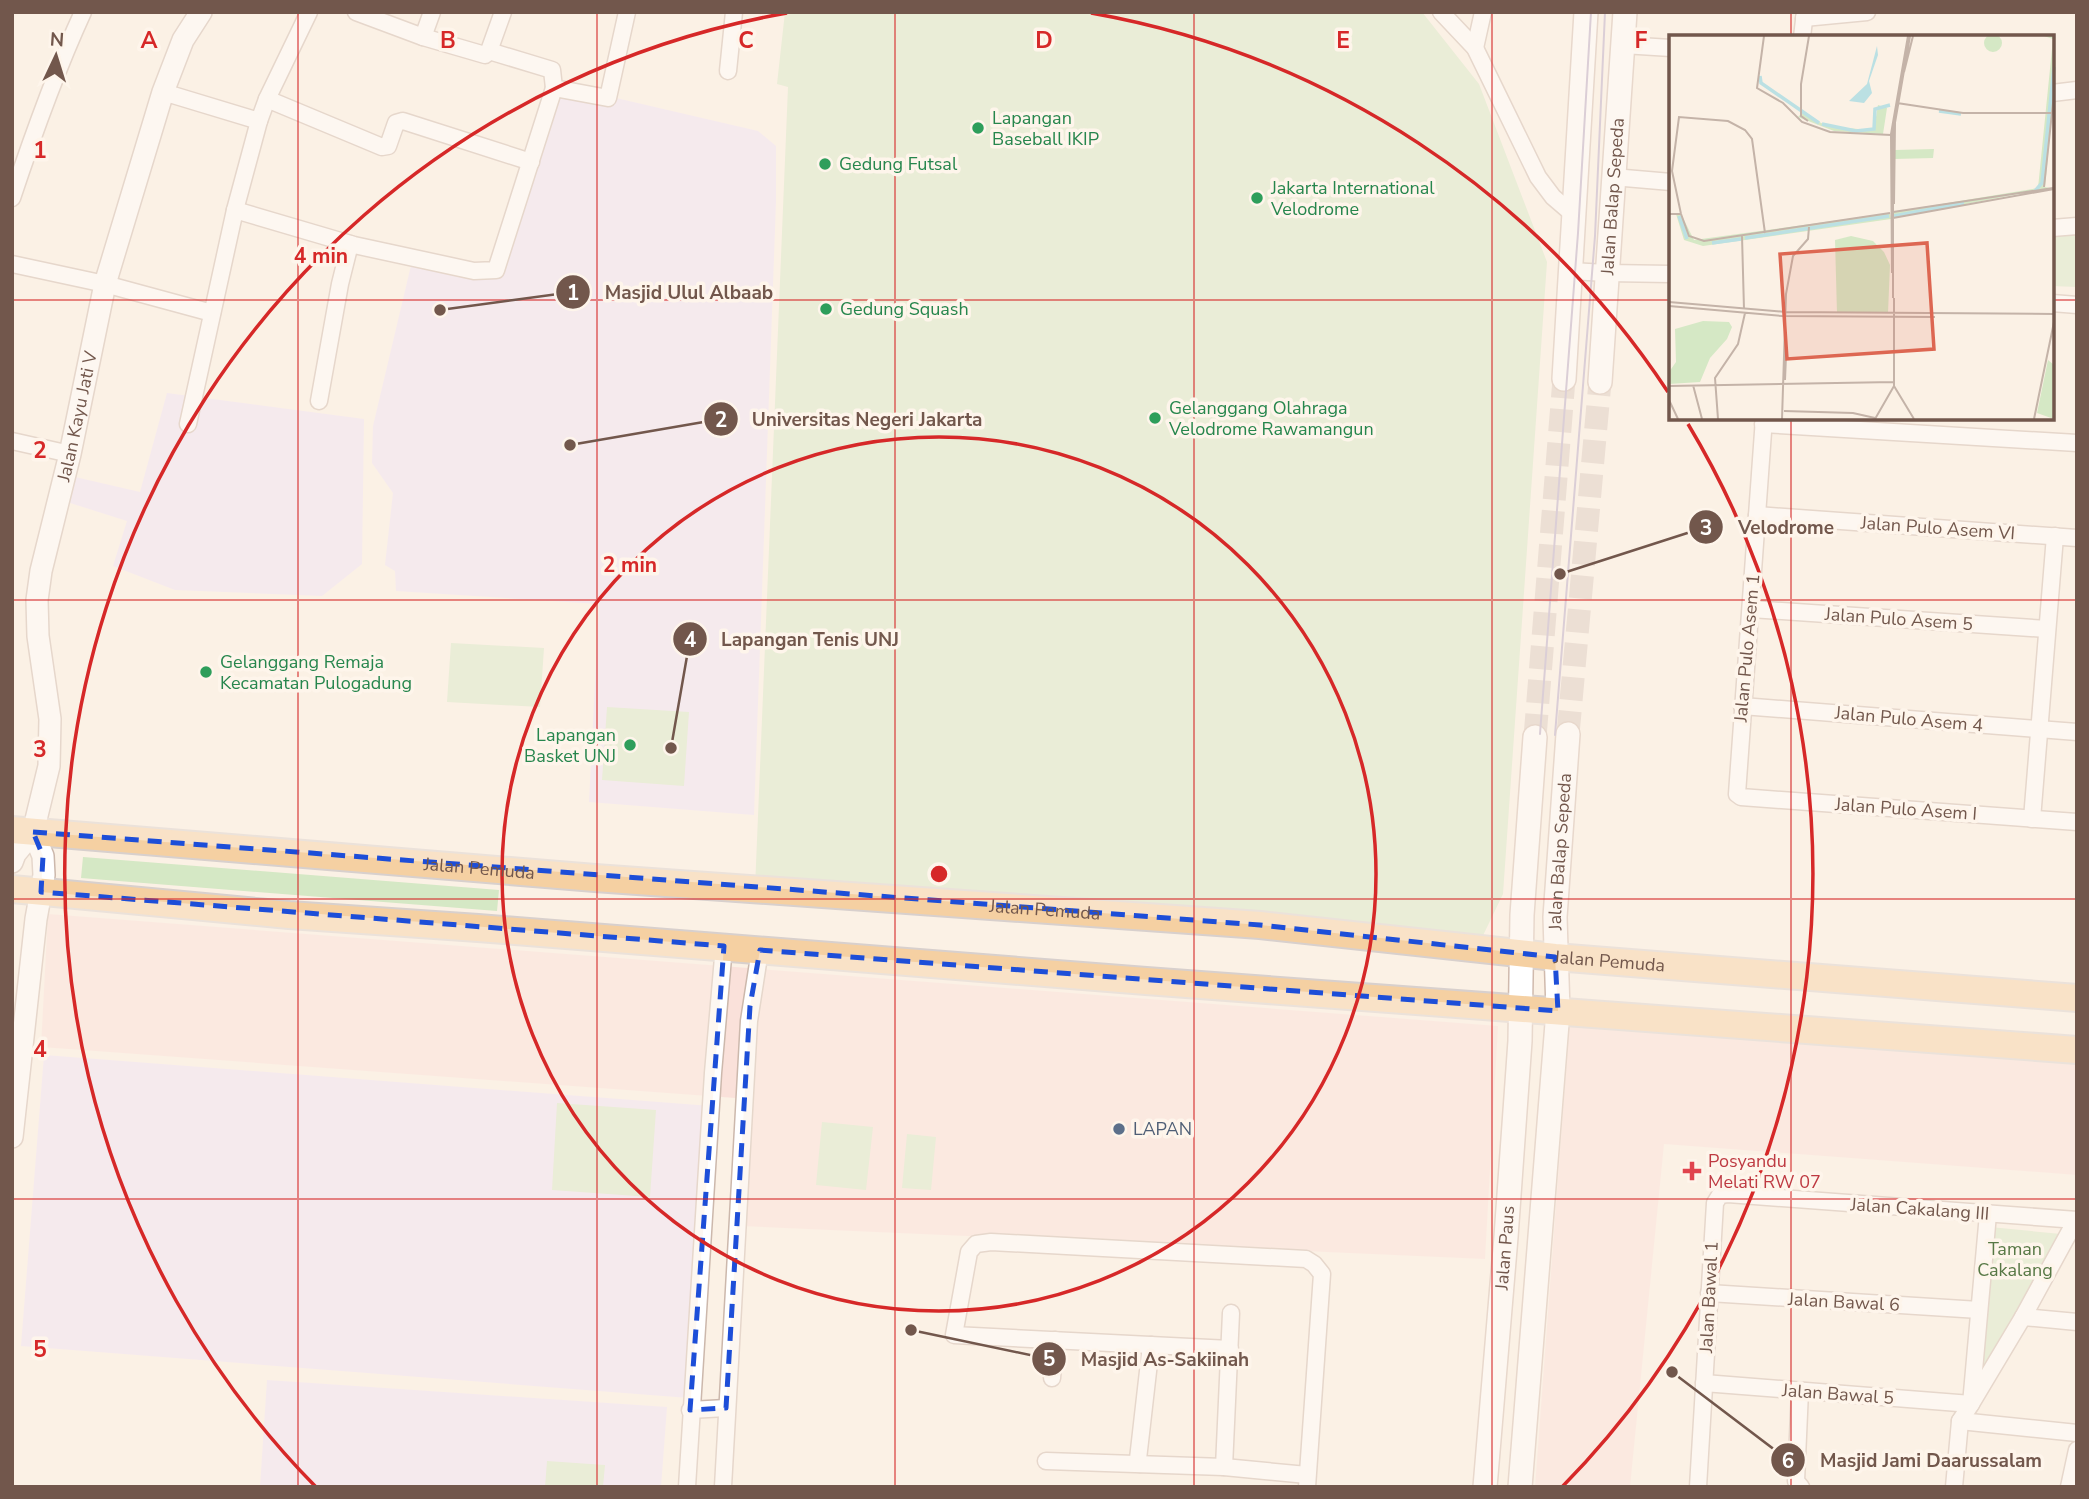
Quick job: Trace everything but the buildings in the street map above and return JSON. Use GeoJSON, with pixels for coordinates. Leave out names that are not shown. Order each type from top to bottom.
{"type":"FeatureCollection","features":[{"type":"Feature","properties":{"kind":"main road","name":"Jalan Balap Sepeda"},"geometry":{"type":"LineString","coordinates":[[1564,379],[1586,12]]}},
{"type":"Feature","properties":{"kind":"main road","name":"Jalan Balap Sepeda"},"geometry":{"type":"LineString","coordinates":[[1600,382],[1625,12]]}},
{"type":"Feature","properties":{"kind":"main road","name":"Jalan Balap Sepeda"},"geometry":{"type":"LineString","coordinates":[[1558,1011],[1556,904],[1568,734]]}},
{"type":"Feature","properties":{"kind":"main road","name":"Jalan Balap Sepeda"},"geometry":{"type":"LineString","coordinates":[[1521,1008],[1520,954],[1535,737]]}},
{"type":"Feature","properties":{"kind":"main road","name":"Jalan Pemuda"},"geometry":{"type":"LineString","coordinates":[[22,831],[576,877],[1260,925],[1520,954],[2077,998]]}},
{"type":"Feature","properties":{"kind":"main road"},"geometry":{"type":"LineString","coordinates":[[12,889],[278,914],[2077,1050]]}},
{"type":"Feature","properties":{"kind":"main road","name":"Jalan Paus"},"geometry":{"type":"LineString","coordinates":[[1485,1487],[1506,1237],[1521,1008]]}},
{"type":"Feature","properties":{"kind":"main road","name":"Jalan Paus"},"geometry":{"type":"LineString","coordinates":[[1520,1487],[1558,1011]]}},
{"type":"Feature","properties":{"kind":"street"},"geometry":{"type":"LineString","coordinates":[[12,198],[41,111],[83,12]]}},
{"type":"Feature","properties":{"kind":"street","name":"Jalan Kayu Jati V"},"geometry":{"type":"LineString","coordinates":[[22,831],[49,766],[50,719],[38,636],[37,600],[41,571],[70,454],[105,284],[163,92],[183,40],[201,12]]}},
{"type":"Feature","properties":{"kind":"street"},"geometry":{"type":"LineString","coordinates":[[188,424],[235,210],[259,121],[309,12]]}},
{"type":"Feature","properties":{"kind":"street"},"geometry":{"type":"LineString","coordinates":[[356,12],[423,37],[485,55],[489,51],[503,12]]}},
{"type":"Feature","properties":{"kind":"street"},"geometry":{"type":"LineString","coordinates":[[423,37],[432,12]]}},
{"type":"Feature","properties":{"kind":"street"},"geometry":{"type":"LineString","coordinates":[[554,88],[608,98],[627,12]]}},
{"type":"Feature","properties":{"kind":"street"},"geometry":{"type":"LineString","coordinates":[[728,71],[734,12]]}},
{"type":"Feature","properties":{"kind":"street"},"geometry":{"type":"LineString","coordinates":[[1441,12],[1475,48],[1538,177],[1553,197],[1574,215]]}},
{"type":"Feature","properties":{"kind":"street"},"geometry":{"type":"LineString","coordinates":[[1475,48],[1483,12]]}},
{"type":"Feature","properties":{"kind":"street"},"geometry":{"type":"LineString","coordinates":[[1802,35],[1805,15],[1867,12]]}},
{"type":"Feature","properties":{"kind":"street"},"geometry":{"type":"LineString","coordinates":[[1623,45],[1669,48]]}},
{"type":"Feature","properties":{"kind":"street"},"geometry":{"type":"LineString","coordinates":[[235,210],[350,244],[474,271],[496,270],[554,88],[552,70],[489,51]]}},
{"type":"Feature","properties":{"kind":"street"},"geometry":{"type":"LineString","coordinates":[[2054,93],[2077,90]]}},
{"type":"Feature","properties":{"kind":"street"},"geometry":{"type":"LineString","coordinates":[[163,92],[259,121]]}},
{"type":"Feature","properties":{"kind":"street"},"geometry":{"type":"LineString","coordinates":[[267,99],[382,147],[388,146],[396,123],[403,121],[531,162]]}},
{"type":"Feature","properties":{"kind":"street"},"geometry":{"type":"LineString","coordinates":[[1613,177],[1669,182]]}},
{"type":"Feature","properties":{"kind":"street"},"geometry":{"type":"LineString","coordinates":[[2054,228],[2077,226]]}},
{"type":"Feature","properties":{"kind":"street"},"geometry":{"type":"LineString","coordinates":[[319,401],[350,244]]}},
{"type":"Feature","properties":{"kind":"street"},"geometry":{"type":"LineString","coordinates":[[12,264],[105,284],[212,313]]}},
{"type":"Feature","properties":{"kind":"street"},"geometry":{"type":"LineString","coordinates":[[1570,271],[1669,274]]}},
{"type":"Feature","properties":{"kind":"street"},"geometry":{"type":"LineString","coordinates":[[2054,303],[2077,305]]}},
{"type":"Feature","properties":{"kind":"street"},"geometry":{"type":"LineString","coordinates":[[1763,421],[2077,443]]}},
{"type":"Feature","properties":{"kind":"street","name":"Jalan Pulo Asem 1"},"geometry":{"type":"LineString","coordinates":[[1737,794],[1763,421]]}},
{"type":"Feature","properties":{"kind":"street"},"geometry":{"type":"LineString","coordinates":[[12,441],[70,454]]}},
{"type":"Feature","properties":{"kind":"street","name":"Jalan Pulo Asem VI"},"geometry":{"type":"LineString","coordinates":[[1757,514],[2077,538]]}},
{"type":"Feature","properties":{"kind":"street"},"geometry":{"type":"LineString","coordinates":[[2032,819],[2055,536]]}},
{"type":"Feature","properties":{"kind":"street","name":"Jalan Pulo Asem 5"},"geometry":{"type":"LineString","coordinates":[[1751,609],[2047,629]]}},
{"type":"Feature","properties":{"kind":"street","name":"Jalan Pulo Asem 4"},"geometry":{"type":"LineString","coordinates":[[1742,706],[2077,732]]}},
{"type":"Feature","properties":{"kind":"street","name":"Jalan Pulo Asem I"},"geometry":{"type":"LineString","coordinates":[[1737,794],[1741,797],[2077,822]]}},
{"type":"Feature","properties":{"kind":"street"},"geometry":{"type":"LineString","coordinates":[[12,862],[22,831]]}},
{"type":"Feature","properties":{"kind":"street"},"geometry":{"type":"LineString","coordinates":[[12,1137],[36,919],[44,875],[43,856],[22,831]]}},
{"type":"Feature","properties":{"kind":"street"},"geometry":{"type":"LineString","coordinates":[[687,1487],[690,1410],[724,946]]}},
{"type":"Feature","properties":{"kind":"street"},"geometry":{"type":"LineString","coordinates":[[723,1487],[750,1006],[760,950]]}},
{"type":"Feature","properties":{"kind":"street"},"geometry":{"type":"LineString","coordinates":[[718,1005],[750,1006]]}},
{"type":"Feature","properties":{"kind":"street","name":"Jalan Cakalang III"},"geometry":{"type":"LineString","coordinates":[[1722,1194],[2076,1220]]}},
{"type":"Feature","properties":{"kind":"street","name":"Jalan Bawal 1"},"geometry":{"type":"LineString","coordinates":[[1698,1487],[1715,1203],[1722,1194]]}},
{"type":"Feature","properties":{"kind":"street"},"geometry":{"type":"LineString","coordinates":[[1971,1404],[1988,1214]]}},
{"type":"Feature","properties":{"kind":"street"},"geometry":{"type":"LineString","coordinates":[[1954,1487],[1960,1421],[2023,1317],[2076,1220]]}},
{"type":"Feature","properties":{"kind":"street"},"geometry":{"type":"LineString","coordinates":[[1046,1461],[1224,1467],[1307,1481],[1322,1274],[1306,1259],[991,1242],[976,1244],[969,1252],[954,1335],[1230,1349]]}},
{"type":"Feature","properties":{"kind":"street","name":"Jalan Bawal 6"},"geometry":{"type":"LineString","coordinates":[[1709,1293],[1979,1310]]}},
{"type":"Feature","properties":{"kind":"street"},"geometry":{"type":"LineString","coordinates":[[1224,1467],[1231,1313]]}},
{"type":"Feature","properties":{"kind":"street"},"geometry":{"type":"LineString","coordinates":[[2023,1317],[2077,1322]]}},
{"type":"Feature","properties":{"kind":"street"},"geometry":{"type":"LineString","coordinates":[[1052,1378],[1055,1340]]}},
{"type":"Feature","properties":{"kind":"street"},"geometry":{"type":"LineString","coordinates":[[1140,1464],[1138,1459],[1151,1345]]}},
{"type":"Feature","properties":{"kind":"street","name":"Jalan Bawal 5"},"geometry":{"type":"LineString","coordinates":[[1704,1384],[1971,1404]]}},
{"type":"Feature","properties":{"kind":"street"},"geometry":{"type":"LineString","coordinates":[[1800,1391],[1796,1481],[1801,1487]]}},
{"type":"Feature","properties":{"kind":"street"},"geometry":{"type":"LineString","coordinates":[[690,1410],[726,1408]]}},
{"type":"Feature","properties":{"kind":"street"},"geometry":{"type":"LineString","coordinates":[[1960,1421],[2077,1433]]}},
{"type":"Feature","properties":{"kind":"street"},"geometry":{"type":"LineString","coordinates":[[2069,1487],[2077,1450]]}},
{"type":"Feature","properties":{"kind":"highlighted area"},"geometry":{"type":"Polygon","coordinates":[[[33,832],[1260,925],[1555,957],[1558,1011],[760,950],[750,1006],[726,1408],[690,1410],[724,946],[41,892],[43,856],[33,832]]]}},
{"type":"Feature","properties":{"kind":"shaded area"},"geometry":{"type":"Polygon","coordinates":[[[560,85],[758,131],[776,146],[754,815],[589,802],[599,604],[396,591],[395,571],[385,565],[393,493],[372,463],[373,426],[413,257],[498,277],[560,85]]]}},
{"type":"Feature","properties":{"kind":"shaded area"},"geometry":{"type":"Polygon","coordinates":[[[167,393],[364,419],[362,564],[322,596],[175,590],[113,566],[127,521],[67,502],[75,477],[140,492],[167,393]]]}},
{"type":"Feature","properties":{"kind":"shaded area"},"geometry":{"type":"Polygon","coordinates":[[[48,914],[1498,1026],[1485,1259],[740,1226],[749,1099],[41,1047],[48,914]]]}},
{"type":"Feature","properties":{"kind":"shaded area"},"geometry":{"type":"Polygon","coordinates":[[[1570,1017],[2077,1056],[2077,1175],[1664,1144],[1630,1487],[1535,1487],[1570,1017]]]}},
{"type":"Feature","properties":{"kind":"shaded area"},"geometry":{"type":"Polygon","coordinates":[[[44,1055],[711,1106],[689,1398],[21,1346],[44,1055]]]}},
{"type":"Feature","properties":{"kind":"shaded area"},"geometry":{"type":"Polygon","coordinates":[[[267,1380],[667,1407],[661,1487],[260,1487],[267,1380]]]}},
{"type":"Feature","properties":{"kind":"green space","name":"Gelanggang Olahraga Velodrome Rawamangun"},"geometry":{"type":"Polygon","coordinates":[[[785,12],[1422,12],[1479,84],[1547,262],[1503,894],[1476,950],[755,889],[788,87],[777,84],[785,12]]]}},
{"type":"Feature","properties":{"kind":"green space"},"geometry":{"type":"Polygon","coordinates":[[[2077,224],[2077,287],[2054,286],[2054,227],[2077,224]]]}},
{"type":"Feature","properties":{"kind":"green space"},"geometry":{"type":"Polygon","coordinates":[[[451,643],[544,648],[540,707],[447,702],[451,643]]]}},
{"type":"Feature","properties":{"kind":"green space","name":"Lapangan Basket UNJ"},"geometry":{"type":"Polygon","coordinates":[[[607,707],[689,712],[684,786],[602,780],[607,707]]]}},
{"type":"Feature","properties":{"kind":"green space"},"geometry":{"type":"Polygon","coordinates":[[[83,857],[499,890],[497,911],[81,878],[83,857]]]}},
{"type":"Feature","properties":{"kind":"green space"},"geometry":{"type":"Polygon","coordinates":[[[557,1103],[656,1110],[650,1197],[552,1190],[557,1103]]]}},
{"type":"Feature","properties":{"kind":"green space"},"geometry":{"type":"Polygon","coordinates":[[[822,1122],[873,1127],[866,1190],[816,1185],[822,1122]]]}},
{"type":"Feature","properties":{"kind":"green space"},"geometry":{"type":"Polygon","coordinates":[[[907,1134],[936,1137],[931,1190],[902,1188],[907,1134]]]}},
{"type":"Feature","properties":{"kind":"green space","name":"Taman Cakalang"},"geometry":{"type":"Polygon","coordinates":[[[1990,1227],[2061,1234],[1982,1381],[1990,1227]]]}},
{"type":"Feature","properties":{"kind":"green space"},"geometry":{"type":"Polygon","coordinates":[[[547,1461],[605,1465],[603,1487],[545,1487],[547,1461]]]}},
{"type":"Feature","properties":{"kind":"tunnel"},"geometry":{"type":"LineString","coordinates":[[1535,737],[1564,379]]}},
{"type":"Feature","properties":{"kind":"tunnel"},"geometry":{"type":"LineString","coordinates":[[1568,734],[1600,382]]}},
{"type":"Feature","properties":{"kind":"tram line"},"geometry":{"type":"LineString","coordinates":[[1540,734],[1578,233],[1591,12]]}},
{"type":"Feature","properties":{"kind":"tram line"},"geometry":{"type":"LineString","coordinates":[[1555,735],[1595,236],[1605,12]]}},
{"type":"Feature","properties":{"kind":"place","name":"Lapangan Baseball IKIP"},"geometry":{"type":"Point","coordinates":[978,128]}},
{"type":"Feature","properties":{"kind":"place","name":"Gedung Futsal"},"geometry":{"type":"Point","coordinates":[825,164]}},
{"type":"Feature","properties":{"kind":"place","name":"Jakarta International Velodrome"},"geometry":{"type":"Point","coordinates":[1257,198]}},
{"type":"Feature","properties":{"kind":"place","name":"Gedung Squash"},"geometry":{"type":"Point","coordinates":[826,309]}},
{"type":"Feature","properties":{"kind":"place","name":"Masjid Ulul Albaab"},"geometry":{"type":"Point","coordinates":[440,310]}},
{"type":"Feature","properties":{"kind":"place","name":"Gelanggang Olahraga Velodrome Rawamangun"},"geometry":{"type":"Point","coordinates":[1155,418]}},
{"type":"Feature","properties":{"kind":"place","name":"Universitas Negeri Jakarta"},"geometry":{"type":"Point","coordinates":[570,445]}},
{"type":"Feature","properties":{"kind":"place","name":"Velodrome"},"geometry":{"type":"Point","coordinates":[1560,574]}},
{"type":"Feature","properties":{"kind":"place","name":"Gelanggang Remaja Kecamatan Pulogadung"},"geometry":{"type":"Point","coordinates":[206,672]}},
{"type":"Feature","properties":{"kind":"place","name":"Lapangan Basket UNJ"},"geometry":{"type":"Point","coordinates":[630,745]}},
{"type":"Feature","properties":{"kind":"place","name":"Lapangan Tenis UNJ"},"geometry":{"type":"Point","coordinates":[671,748]}},
{"type":"Feature","properties":{"kind":"place","name":"LAPAN"},"geometry":{"type":"Point","coordinates":[1119,1129]}},
{"type":"Feature","properties":{"kind":"place","name":"Posyandu Melati RW 07"},"geometry":{"type":"Point","coordinates":[1692,1171]}},
{"type":"Feature","properties":{"kind":"place","name":"Masjid As-Sakiinah"},"geometry":{"type":"Point","coordinates":[911,1330]}},
{"type":"Feature","properties":{"kind":"place","name":"Masjid Jami Daarussalam"},"geometry":{"type":"Point","coordinates":[1672,1372]}}]}
